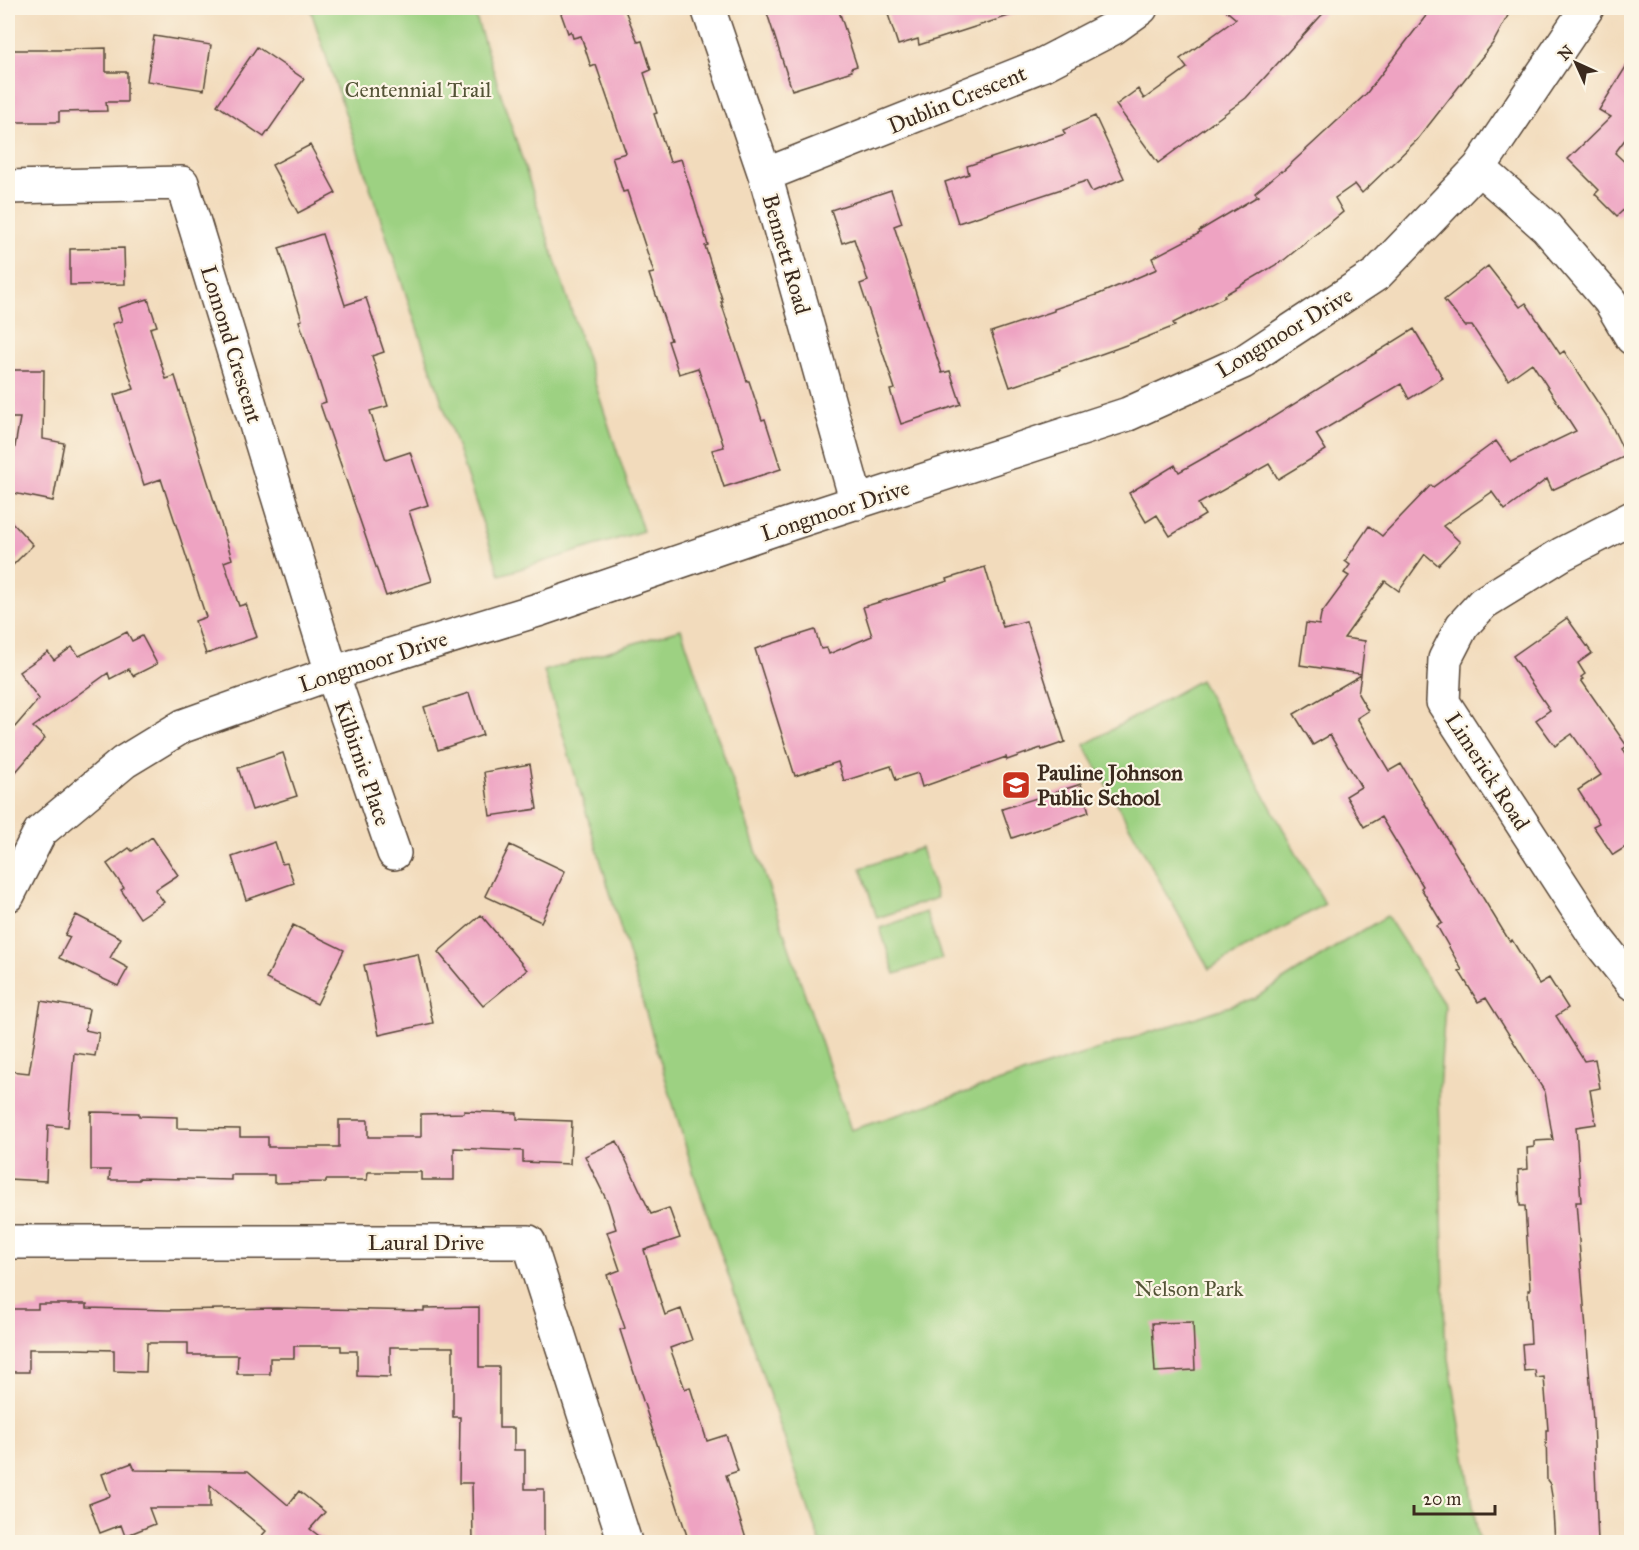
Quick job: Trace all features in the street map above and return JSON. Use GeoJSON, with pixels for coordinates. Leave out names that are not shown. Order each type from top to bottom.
{"type":"FeatureCollection","features":[{"type":"Feature","properties":{"kind":"street","name":"Bennett Road"},"geometry":{"type":"LineString","coordinates":[[708,8],[765,175],[857,503]]}},
{"type":"Feature","properties":{"kind":"street","name":"Dublin Crescent"},"geometry":{"type":"LineString","coordinates":[[765,175],[1042,65],[1113,28],[1141,8]]}},
{"type":"Feature","properties":{"kind":"street","name":"Longmoor Drive"},"geometry":{"type":"LineString","coordinates":[[8,895],[40,832],[124,762],[183,726],[333,673],[541,609],[789,524],[1128,414],[1243,362],[1377,274],[1479,168],[1587,8]]}},
{"type":"Feature","properties":{"kind":"street"},"geometry":{"type":"LineString","coordinates":[[1479,168],[1546,227],[1610,301],[1632,338]]}},
{"type":"Feature","properties":{"kind":"street","name":"Lomond Crescent"},"geometry":{"type":"LineString","coordinates":[[8,187],[182,183],[333,673]]}},
{"type":"Feature","properties":{"kind":"street","name":"Limerick Road"},"geometry":{"type":"LineString","coordinates":[[1632,518],[1562,554],[1483,603],[1462,626],[1445,659],[1443,702],[1597,939],[1632,983]]}},
{"type":"Feature","properties":{"kind":"street","name":"Kilbirnie Place"},"geometry":{"type":"LineString","coordinates":[[333,673],[394,854]]}},
{"type":"Feature","properties":{"kind":"street","name":"Laural Drive"},"geometry":{"type":"LineString","coordinates":[[8,1242],[529,1242],[625,1542]]}},
{"type":"Feature","properties":{"kind":"green space","name":"Centennial Trail"},"geometry":{"type":"Polygon","coordinates":[[[310,8],[473,8],[643,531],[500,575],[310,8]]]}},
{"type":"Feature","properties":{"kind":"green space","name":"Nelson Park"},"geometry":{"type":"Polygon","coordinates":[[[681,629],[851,1130],[1255,998],[1387,916],[1445,1006],[1439,1091],[1445,1334],[1479,1542],[820,1542],[696,1181],[544,671],[681,629]]]}},
{"type":"Feature","properties":{"kind":"green space"},"geometry":{"type":"Polygon","coordinates":[[[1200,680],[1325,904],[1209,969],[1084,745],[1200,680]]]}},
{"type":"Feature","properties":{"kind":"green space"},"geometry":{"type":"Polygon","coordinates":[[[921,848],[937,898],[877,918],[861,868],[921,848]]]}},
{"type":"Feature","properties":{"kind":"green space"},"geometry":{"type":"Polygon","coordinates":[[[926,912],[942,959],[895,974],[880,928],[926,912]]]}},
{"type":"Feature","properties":{"kind":"building"},"geometry":{"type":"Polygon","coordinates":[[[559,8],[624,8],[638,42],[642,41],[651,70],[644,73],[657,113],[654,114],[670,162],[681,159],[708,245],[705,246],[723,302],[721,302],[747,381],[749,381],[762,420],[765,419],[781,469],[724,487],[712,450],[724,447],[698,368],[679,374],[668,341],[671,340],[649,274],[654,273],[627,191],[623,192],[612,157],[626,153],[596,65],[591,67],[581,36],[573,38],[571,31],[568,33],[559,8]]]}},
{"type":"Feature","properties":{"kind":"building"},"geometry":{"type":"Polygon","coordinates":[[[785,8],[838,8],[857,66],[851,68],[852,71],[792,90],[767,13],[785,8]]]}},
{"type":"Feature","properties":{"kind":"building"},"geometry":{"type":"Polygon","coordinates":[[[886,8],[1020,8],[1021,12],[919,45],[918,39],[898,45],[886,8]]]}},
{"type":"Feature","properties":{"kind":"building"},"geometry":{"type":"Polygon","coordinates":[[[1223,8],[1328,8],[1246,98],[1158,163],[1116,105],[1138,89],[1144,99],[1187,68],[1180,59],[1236,19],[1223,8]]]}},
{"type":"Feature","properties":{"kind":"building"},"geometry":{"type":"Polygon","coordinates":[[[1432,8],[1512,8],[1493,43],[1417,140],[1362,193],[1355,184],[1335,198],[1343,212],[1284,260],[1224,295],[1225,297],[1173,323],[1175,326],[1010,387],[991,332],[1099,294],[1157,269],[1152,258],[1200,233],[1199,231],[1258,196],[1255,193],[1282,172],[1366,94],[1432,8]]]}},
{"type":"Feature","properties":{"kind":"building"},"geometry":{"type":"Polygon","coordinates":[[[154,36],[211,45],[204,90],[147,81],[154,36]]]}},
{"type":"Feature","properties":{"kind":"building"},"geometry":{"type":"Polygon","coordinates":[[[257,47],[304,79],[264,137],[217,105],[257,47]]]}},
{"type":"Feature","properties":{"kind":"building"},"geometry":{"type":"Polygon","coordinates":[[[106,48],[106,72],[127,72],[127,102],[106,102],[107,111],[59,112],[59,122],[12,122],[13,50],[106,48]]]}},
{"type":"Feature","properties":{"kind":"building"},"geometry":{"type":"Polygon","coordinates":[[[1632,57],[1632,130],[1615,153],[1632,169],[1632,202],[1617,216],[1595,194],[1599,190],[1568,159],[1611,117],[1599,110],[1632,57]]]}},
{"type":"Feature","properties":{"kind":"building"},"geometry":{"type":"Polygon","coordinates":[[[1095,116],[1124,178],[1092,192],[1086,181],[958,223],[945,182],[969,174],[967,166],[1065,134],[1063,130],[1095,116]]]}},
{"type":"Feature","properties":{"kind":"building"},"geometry":{"type":"Polygon","coordinates":[[[310,145],[336,193],[298,213],[272,165],[310,145]]]}},
{"type":"Feature","properties":{"kind":"building"},"geometry":{"type":"Polygon","coordinates":[[[891,190],[902,223],[894,226],[942,373],[950,371],[961,404],[901,424],[890,390],[895,389],[860,284],[868,281],[854,239],[842,243],[831,210],[891,190]]]}},
{"type":"Feature","properties":{"kind":"building"},"geometry":{"type":"Polygon","coordinates":[[[322,234],[345,305],[366,298],[384,352],[372,356],[388,406],[370,411],[386,460],[410,452],[428,505],[409,511],[432,581],[386,596],[320,404],[326,402],[299,321],[302,320],[279,248],[322,234]]]}},
{"type":"Feature","properties":{"kind":"building"},"geometry":{"type":"Polygon","coordinates":[[[124,248],[125,284],[70,285],[70,249],[124,248]]]}},
{"type":"Feature","properties":{"kind":"building"},"geometry":{"type":"Polygon","coordinates":[[[1488,266],[1520,307],[1526,303],[1560,354],[1564,351],[1608,418],[1626,456],[1552,490],[1547,479],[1505,510],[1492,492],[1443,526],[1460,542],[1438,565],[1425,554],[1399,591],[1385,581],[1344,638],[1365,641],[1361,674],[1300,665],[1306,623],[1319,625],[1321,614],[1349,576],[1344,573],[1350,565],[1345,561],[1369,526],[1382,536],[1431,485],[1433,487],[1496,441],[1511,462],[1576,431],[1532,363],[1508,380],[1472,326],[1465,326],[1444,300],[1488,266]]]}},
{"type":"Feature","properties":{"kind":"building"},"geometry":{"type":"Polygon","coordinates":[[[148,299],[157,326],[150,328],[166,379],[175,376],[232,559],[224,562],[239,606],[246,604],[257,637],[206,654],[195,621],[206,617],[161,479],[144,485],[114,395],[134,389],[112,324],[122,321],[118,308],[148,299]]]}},
{"type":"Feature","properties":{"kind":"building"},"geometry":{"type":"Polygon","coordinates":[[[1414,329],[1443,378],[1409,399],[1401,384],[1316,434],[1326,450],[1278,479],[1269,464],[1198,504],[1205,515],[1170,536],[1157,515],[1146,522],[1129,493],[1175,465],[1179,472],[1241,437],[1414,329]]]}},
{"type":"Feature","properties":{"kind":"building"},"geometry":{"type":"Polygon","coordinates":[[[8,370],[44,370],[43,439],[64,443],[53,501],[8,492],[8,468],[11,469],[20,418],[8,418],[8,370]]]}},
{"type":"Feature","properties":{"kind":"building"},"geometry":{"type":"Polygon","coordinates":[[[8,518],[33,545],[8,570],[8,518]]]}},
{"type":"Feature","properties":{"kind":"building"},"geometry":{"type":"Polygon","coordinates":[[[985,567],[1003,627],[1026,621],[1065,742],[1007,760],[1006,757],[922,787],[918,773],[896,780],[891,766],[844,781],[838,762],[795,776],[755,649],[815,630],[821,649],[827,648],[829,654],[872,636],[863,607],[985,567]]]}},
{"type":"Feature","properties":{"kind":"building"},"geometry":{"type":"Polygon","coordinates":[[[1567,618],[1592,653],[1578,663],[1585,674],[1581,680],[1627,746],[1623,749],[1632,762],[1632,843],[1613,855],[1593,826],[1599,823],[1578,790],[1601,775],[1572,734],[1555,746],[1536,720],[1550,710],[1513,656],[1567,618]]]}},
{"type":"Feature","properties":{"kind":"building"},"geometry":{"type":"Polygon","coordinates":[[[127,632],[132,641],[142,636],[157,664],[133,676],[129,669],[110,679],[108,673],[33,727],[45,738],[8,781],[8,735],[39,699],[19,672],[48,652],[54,660],[72,647],[79,656],[127,632]]]}},
{"type":"Feature","properties":{"kind":"building"},"geometry":{"type":"Polygon","coordinates":[[[1361,675],[1358,694],[1368,711],[1357,718],[1389,771],[1401,764],[1510,942],[1512,940],[1539,984],[1549,978],[1568,1008],[1556,1016],[1584,1061],[1595,1059],[1600,1088],[1590,1090],[1596,1124],[1576,1127],[1581,1202],[1576,1202],[1593,1420],[1598,1542],[1555,1542],[1552,1496],[1547,1480],[1546,1430],[1548,1430],[1544,1377],[1536,1378],[1535,1370],[1524,1371],[1522,1344],[1531,1343],[1528,1290],[1530,1290],[1525,1206],[1520,1206],[1518,1170],[1528,1169],[1527,1148],[1534,1147],[1534,1141],[1553,1140],[1545,1092],[1486,998],[1478,1002],[1459,971],[1462,970],[1437,926],[1442,923],[1421,888],[1423,886],[1381,817],[1364,827],[1346,796],[1361,787],[1330,735],[1313,745],[1294,714],[1361,675]]]}},
{"type":"Feature","properties":{"kind":"building"},"geometry":{"type":"Polygon","coordinates":[[[469,693],[483,735],[438,750],[424,707],[469,693]]]}},
{"type":"Feature","properties":{"kind":"building"},"geometry":{"type":"Polygon","coordinates":[[[283,753],[297,796],[252,810],[238,768],[283,753]]]}},
{"type":"Feature","properties":{"kind":"building"},"geometry":{"type":"Polygon","coordinates":[[[530,764],[537,809],[490,816],[484,772],[530,764]]]}},
{"type":"Feature","properties":{"kind":"building"},"geometry":{"type":"Polygon","coordinates":[[[1081,784],[1089,812],[1012,838],[1002,809],[1081,784]]]}},
{"type":"Feature","properties":{"kind":"building"},"geometry":{"type":"Polygon","coordinates":[[[152,837],[178,875],[155,890],[164,902],[140,918],[121,890],[124,888],[107,864],[129,848],[132,851],[152,837]]]}},
{"type":"Feature","properties":{"kind":"building"},"geometry":{"type":"Polygon","coordinates":[[[275,842],[282,864],[287,863],[294,883],[246,900],[232,857],[275,842]]]}},
{"type":"Feature","properties":{"kind":"building"},"geometry":{"type":"Polygon","coordinates":[[[510,845],[565,871],[541,922],[485,896],[510,845]]]}},
{"type":"Feature","properties":{"kind":"building"},"geometry":{"type":"Polygon","coordinates":[[[76,915],[121,938],[110,958],[128,968],[118,986],[59,958],[70,937],[65,935],[76,915]]]}},
{"type":"Feature","properties":{"kind":"building"},"geometry":{"type":"Polygon","coordinates":[[[481,915],[527,970],[483,1006],[438,952],[481,915]]]}},
{"type":"Feature","properties":{"kind":"building"},"geometry":{"type":"Polygon","coordinates":[[[293,925],[344,950],[317,1004],[266,979],[293,925]]]}},
{"type":"Feature","properties":{"kind":"building"},"geometry":{"type":"Polygon","coordinates":[[[418,954],[433,1023],[379,1035],[364,965],[418,954]]]}},
{"type":"Feature","properties":{"kind":"building"},"geometry":{"type":"Polygon","coordinates":[[[41,1001],[89,1009],[85,1030],[99,1033],[95,1056],[74,1053],[68,1127],[48,1125],[46,1181],[8,1179],[10,1071],[29,1073],[41,1001]]]}},
{"type":"Feature","properties":{"kind":"building"},"geometry":{"type":"Polygon","coordinates":[[[464,1111],[517,1113],[517,1119],[572,1121],[570,1164],[523,1162],[523,1151],[454,1148],[454,1180],[421,1180],[421,1172],[368,1172],[367,1180],[326,1180],[326,1182],[274,1183],[274,1175],[231,1175],[231,1180],[139,1178],[139,1180],[109,1180],[110,1170],[91,1170],[91,1112],[177,1117],[177,1128],[240,1129],[240,1137],[268,1137],[268,1147],[339,1147],[339,1120],[368,1120],[368,1137],[421,1137],[421,1114],[464,1113],[464,1111]]]}},
{"type":"Feature","properties":{"kind":"building"},"geometry":{"type":"Polygon","coordinates":[[[617,1141],[651,1214],[669,1208],[680,1238],[644,1250],[665,1315],[681,1309],[692,1340],[670,1348],[685,1389],[690,1387],[707,1441],[726,1435],[738,1471],[726,1475],[747,1542],[689,1542],[620,1330],[625,1328],[607,1275],[620,1270],[607,1232],[616,1229],[608,1203],[585,1156],[617,1141]]]}},
{"type":"Feature","properties":{"kind":"building"},"geometry":{"type":"Polygon","coordinates":[[[38,1304],[87,1304],[87,1308],[168,1310],[277,1308],[424,1311],[424,1308],[479,1307],[479,1367],[499,1367],[499,1428],[514,1428],[514,1450],[525,1450],[525,1489],[544,1489],[544,1541],[473,1542],[472,1483],[459,1483],[460,1417],[453,1417],[453,1347],[390,1347],[390,1377],[357,1376],[357,1351],[341,1351],[341,1346],[294,1346],[294,1358],[270,1358],[270,1374],[237,1374],[238,1355],[188,1355],[188,1343],[147,1343],[146,1372],[114,1371],[114,1350],[29,1349],[29,1372],[8,1372],[8,1309],[38,1309],[38,1304]]]}},
{"type":"Feature","properties":{"kind":"building"},"geometry":{"type":"Polygon","coordinates":[[[1193,1322],[1195,1370],[1155,1372],[1152,1323],[1193,1322]]]}},
{"type":"Feature","properties":{"kind":"building"},"geometry":{"type":"Polygon","coordinates":[[[132,1463],[135,1470],[248,1471],[288,1505],[299,1491],[325,1512],[310,1529],[327,1542],[256,1542],[266,1531],[210,1485],[210,1508],[149,1508],[155,1524],[125,1536],[121,1525],[100,1533],[89,1504],[110,1496],[102,1474],[132,1463]]]}},
{"type":"Feature","properties":{"kind":"place","name":"Pauline Johnson Public School"},"geometry":{"type":"Point","coordinates":[1016,785]}}]}
